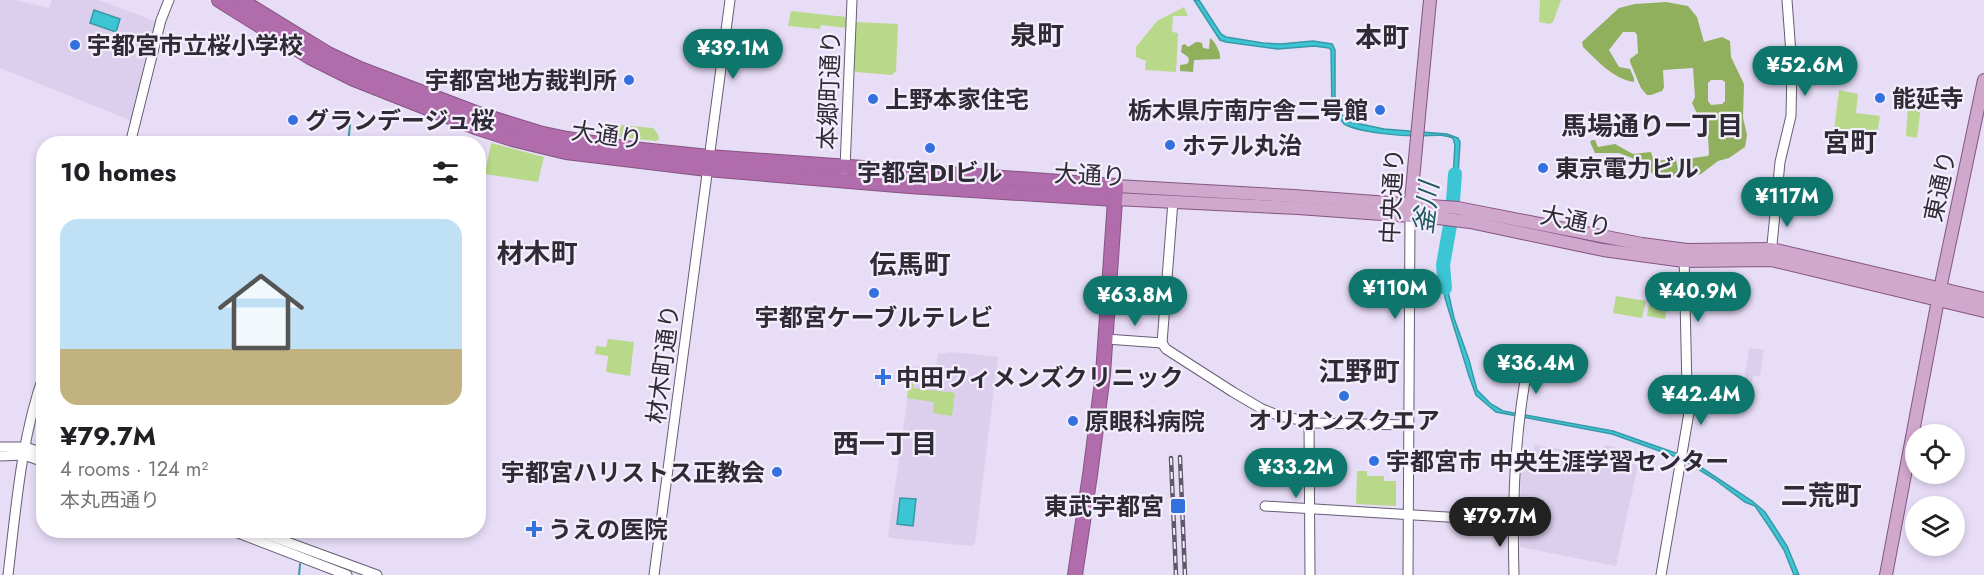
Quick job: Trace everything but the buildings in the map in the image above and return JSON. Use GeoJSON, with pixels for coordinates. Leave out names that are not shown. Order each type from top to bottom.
{"type":"FeatureCollection","features":[{"type":"Feature","properties":{"kind":"highway","name":"大通り"},"geometry":{"type":"LineString","coordinates":[[219,0],[327,66],[354,79],[469,124],[529,144],[566,152],[1115,193]]}},
{"type":"Feature","properties":{"kind":"highway","name":"大通り"},"geometry":{"type":"LineString","coordinates":[[240,0],[328,54],[386,80],[481,116],[538,133],[708,163]]}},
{"type":"Feature","properties":{"kind":"highway"},"geometry":{"type":"LineString","coordinates":[[1075,575],[1096,434],[1106,339],[1115,193]]}},
{"type":"Feature","properties":{"kind":"main road","name":"中央通り"},"geometry":{"type":"LineString","coordinates":[[1410,209],[1430,0]]}},
{"type":"Feature","properties":{"kind":"main road","name":"東通り"},"geometry":{"type":"LineString","coordinates":[[1886,575],[1939,295],[1984,80]]}},
{"type":"Feature","properties":{"kind":"main road","name":"大通り"},"geometry":{"type":"LineString","coordinates":[[1115,193],[1410,209],[1457,214],[1603,250],[1684,255],[1772,255],[1939,295],[1984,311]]}},
{"type":"Feature","properties":{"kind":"main road","name":"大通り"},"geometry":{"type":"LineString","coordinates":[[1115,193],[1173,201],[1410,209]]}},
{"type":"Feature","properties":{"kind":"main road","name":"大通り"},"geometry":{"type":"LineString","coordinates":[[1939,295],[1984,299]]}},
{"type":"Feature","properties":{"kind":"street"},"geometry":{"type":"LineString","coordinates":[[132,136],[161,20],[169,0]]}},
{"type":"Feature","properties":{"kind":"street","name":"材木町通り"},"geometry":{"type":"LineString","coordinates":[[654,575],[730,0]]}},
{"type":"Feature","properties":{"kind":"street","name":"本郷町通り"},"geometry":{"type":"LineString","coordinates":[[842,174],[852,0]]}},
{"type":"Feature","properties":{"kind":"street"},"geometry":{"type":"LineString","coordinates":[[1772,255],[1780,162],[1791,116],[1792,67],[1786,0]]}},
{"type":"Feature","properties":{"kind":"street"},"geometry":{"type":"LineString","coordinates":[[1173,201],[1162,343],[1166,350],[1262,409],[1280,416],[1309,422],[1408,425]]}},
{"type":"Feature","properties":{"kind":"street","name":"中央通り"},"geometry":{"type":"LineString","coordinates":[[1408,575],[1410,209]]}},
{"type":"Feature","properties":{"kind":"street"},"geometry":{"type":"LineString","coordinates":[[1661,575],[1690,407],[1687,389],[1684,255]]}},
{"type":"Feature","properties":{"kind":"street"},"geometry":{"type":"LineString","coordinates":[[1106,339],[1162,343]]}},
{"type":"Feature","properties":{"kind":"street"},"geometry":{"type":"LineString","coordinates":[[1514,575],[1514,476],[1520,410],[1526,375]]}},
{"type":"Feature","properties":{"kind":"street"},"geometry":{"type":"LineString","coordinates":[[8,575],[24,451],[36,398]]}},
{"type":"Feature","properties":{"kind":"street"},"geometry":{"type":"LineString","coordinates":[[1309,422],[1310,575]]}},
{"type":"Feature","properties":{"kind":"street"},"geometry":{"type":"LineString","coordinates":[[0,447],[36,452]]}},
{"type":"Feature","properties":{"kind":"street"},"geometry":{"type":"LineString","coordinates":[[0,456],[24,451],[36,458]]}},
{"type":"Feature","properties":{"kind":"street"},"geometry":{"type":"LineString","coordinates":[[1265,506],[1513,520]]}},
{"type":"Feature","properties":{"kind":"street"},"geometry":{"type":"LineString","coordinates":[[251,538],[346,575]]}},
{"type":"Feature","properties":{"kind":"street"},"geometry":{"type":"LineString","coordinates":[[276,538],[377,575]]}},
{"type":"Feature","properties":{"kind":"shaded area","name":"宇都宮市立桜小学校"},"geometry":{"type":"Polygon","coordinates":[[[0,0],[15,0],[49,8],[52,0],[99,0],[157,22],[132,121],[0,68],[0,0]]]}},
{"type":"Feature","properties":{"kind":"shaded area"},"geometry":{"type":"Polygon","coordinates":[[[1749,348],[1764,350],[1760,376],[1753,376],[1749,402],[1741,401],[1749,348]]]}},
{"type":"Feature","properties":{"kind":"shaded area"},"geometry":{"type":"Polygon","coordinates":[[[951,352],[998,357],[975,543],[972,546],[890,538],[888,536],[912,366],[936,368],[938,354],[951,352]]]}},
{"type":"Feature","properties":{"kind":"shaded area"},"geometry":{"type":"Polygon","coordinates":[[[1535,445],[1601,455],[1604,445],[1624,449],[1623,461],[1638,465],[1616,566],[1520,547],[1521,450],[1534,450],[1535,445]]]}},
{"type":"Feature","properties":{"kind":"green space"},"geometry":{"type":"Polygon","coordinates":[[[1540,0],[1561,0],[1553,22],[1550,24],[1539,22],[1540,0]]]}},
{"type":"Feature","properties":{"kind":"green space"},"geometry":{"type":"Polygon","coordinates":[[[1666,2],[1688,6],[1697,17],[1704,42],[1722,37],[1730,41],[1731,57],[1744,84],[1743,118],[1747,135],[1745,147],[1729,158],[1718,161],[1701,174],[1686,177],[1686,159],[1709,154],[1707,118],[1699,118],[1692,103],[1695,97],[1693,68],[1663,70],[1664,87],[1662,91],[1647,95],[1641,88],[1630,62],[1630,59],[1638,53],[1635,32],[1623,32],[1609,50],[1619,67],[1630,69],[1634,82],[1613,73],[1583,47],[1582,42],[1619,8],[1635,4],[1666,2]],[[1711,80],[1708,83],[1708,101],[1711,105],[1722,104],[1725,101],[1725,82],[1711,80]]]}},
{"type":"Feature","properties":{"kind":"green space"},"geometry":{"type":"Polygon","coordinates":[[[1184,7],[1188,16],[1173,16],[1172,32],[1178,33],[1176,72],[1145,70],[1146,61],[1136,57],[1136,47],[1157,21],[1184,7]]]}},
{"type":"Feature","properties":{"kind":"green space"},"geometry":{"type":"Polygon","coordinates":[[[791,11],[846,17],[846,28],[821,25],[820,29],[788,26],[791,11]]]}},
{"type":"Feature","properties":{"kind":"green space"},"geometry":{"type":"Polygon","coordinates":[[[855,22],[898,24],[896,71],[892,75],[856,72],[852,68],[855,22]]]}},
{"type":"Feature","properties":{"kind":"green space"},"geometry":{"type":"Polygon","coordinates":[[[1210,38],[1217,47],[1220,59],[1194,60],[1193,72],[1180,71],[1180,65],[1187,64],[1189,61],[1188,57],[1181,52],[1182,45],[1185,44],[1188,47],[1200,42],[1203,48],[1209,49],[1210,38]]]}},
{"type":"Feature","properties":{"kind":"green space"},"geometry":{"type":"Polygon","coordinates":[[[1839,90],[1858,94],[1856,113],[1880,116],[1877,134],[1834,130],[1839,90]]]}},
{"type":"Feature","properties":{"kind":"green space"},"geometry":{"type":"Polygon","coordinates":[[[1908,105],[1921,107],[1917,138],[1906,136],[1908,105]]]}},
{"type":"Feature","properties":{"kind":"green space"},"geometry":{"type":"Polygon","coordinates":[[[609,124],[653,128],[659,139],[656,141],[601,135],[599,133],[609,124]]]}},
{"type":"Feature","properties":{"kind":"green space"},"geometry":{"type":"Polygon","coordinates":[[[1595,140],[1598,147],[1615,144],[1633,154],[1651,152],[1654,161],[1676,159],[1679,176],[1656,176],[1632,158],[1619,153],[1595,153],[1590,142],[1595,140]]]}},
{"type":"Feature","properties":{"kind":"green space"},"geometry":{"type":"Polygon","coordinates":[[[491,143],[544,157],[538,182],[486,174],[491,143]]]}},
{"type":"Feature","properties":{"kind":"green space"},"geometry":{"type":"Polygon","coordinates":[[[1652,287],[1670,290],[1665,319],[1647,316],[1652,287]]]}},
{"type":"Feature","properties":{"kind":"green space"},"geometry":{"type":"Polygon","coordinates":[[[1616,296],[1646,301],[1642,318],[1613,313],[1616,296]]]}},
{"type":"Feature","properties":{"kind":"green space"},"geometry":{"type":"Polygon","coordinates":[[[608,339],[634,342],[630,376],[606,372],[608,356],[595,354],[596,346],[606,347],[608,339]]]}},
{"type":"Feature","properties":{"kind":"green space"},"geometry":{"type":"Polygon","coordinates":[[[911,370],[916,371],[913,388],[955,393],[952,416],[933,413],[934,402],[907,398],[911,370]]]}},
{"type":"Feature","properties":{"kind":"green space"},"geometry":{"type":"Polygon","coordinates":[[[1357,471],[1367,471],[1367,476],[1384,476],[1384,481],[1396,481],[1396,506],[1356,504],[1357,471]]]}},
{"type":"Feature","properties":{"kind":"water"},"geometry":{"type":"Polygon","coordinates":[[[1194,0],[1199,0],[1221,34],[1226,37],[1263,43],[1313,41],[1332,44],[1335,50],[1335,104],[1346,121],[1384,129],[1447,134],[1458,138],[1460,142],[1457,192],[1452,192],[1455,145],[1453,138],[1441,135],[1412,136],[1381,133],[1360,130],[1344,124],[1332,108],[1331,50],[1329,48],[1314,46],[1278,49],[1220,40],[1194,0]]]}},
{"type":"Feature","properties":{"kind":"water"},"geometry":{"type":"Polygon","coordinates":[[[94,10],[120,19],[116,32],[90,23],[94,10]]]}},
{"type":"Feature","properties":{"kind":"water"},"geometry":{"type":"Polygon","coordinates":[[[1446,235],[1451,236],[1443,269],[1454,318],[1477,390],[1491,404],[1503,411],[1613,431],[1684,456],[1765,512],[1787,546],[1799,575],[1794,575],[1784,550],[1755,506],[1745,502],[1682,459],[1612,434],[1496,412],[1476,395],[1445,298],[1440,266],[1445,257],[1446,235]]]}},
{"type":"Feature","properties":{"kind":"water"},"geometry":{"type":"Polygon","coordinates":[[[900,498],[916,499],[913,526],[897,524],[900,498]]]}},
{"type":"Feature","properties":{"kind":"waterway"},"geometry":{"type":"LineString","coordinates":[[349,136],[350,125]]}},
{"type":"Feature","properties":{"kind":"waterway","name":"釜川"},"geometry":{"type":"LineString","coordinates":[[1445,288],[1443,265],[1452,214],[1455,174]]}},
{"type":"Feature","properties":{"kind":"waterway"},"geometry":{"type":"LineString","coordinates":[[299,575],[300,564]]}},
{"type":"Feature","properties":{"kind":"railway"},"geometry":{"type":"LineString","coordinates":[[1180,457],[1185,575]]}},
{"type":"Feature","properties":{"kind":"railway"},"geometry":{"type":"LineString","coordinates":[[1171,458],[1176,575]]}},
{"type":"Feature","properties":{"kind":"place","name":"宇都宮市立桜小学校"},"geometry":{"type":"Point","coordinates":[75,45]}},
{"type":"Feature","properties":{"kind":"place","name":"宇都宮地方裁判所"},"geometry":{"type":"Point","coordinates":[629,80]}},
{"type":"Feature","properties":{"kind":"place","name":"能延寺"},"geometry":{"type":"Point","coordinates":[1880,98]}},
{"type":"Feature","properties":{"kind":"place","name":"上野本家住宅"},"geometry":{"type":"Point","coordinates":[873,99]}},
{"type":"Feature","properties":{"kind":"place","name":"栃木県庁南庁舎二号館"},"geometry":{"type":"Point","coordinates":[1380,110]}},
{"type":"Feature","properties":{"kind":"place","name":"グランデージュ桜"},"geometry":{"type":"Point","coordinates":[293,120]}},
{"type":"Feature","properties":{"kind":"place","name":"ホテル丸治"},"geometry":{"type":"Point","coordinates":[1170,145]}},
{"type":"Feature","properties":{"kind":"place","name":"宇都宮DIビル"},"geometry":{"type":"Point","coordinates":[930,148]}},
{"type":"Feature","properties":{"kind":"place","name":"東京電力ビル"},"geometry":{"type":"Point","coordinates":[1543,168]}},
{"type":"Feature","properties":{"kind":"place","name":"宇都宮ケーブルテレビ"},"geometry":{"type":"Point","coordinates":[874,293]}},
{"type":"Feature","properties":{"kind":"place","name":"中田ウィメンズクリニック"},"geometry":{"type":"Point","coordinates":[883,377]}},
{"type":"Feature","properties":{"kind":"place","name":"オリオンスクエア"},"geometry":{"type":"Point","coordinates":[1344,396]}},
{"type":"Feature","properties":{"kind":"place","name":"原眼科病院"},"geometry":{"type":"Point","coordinates":[1073,421]}},
{"type":"Feature","properties":{"kind":"place","name":"宇都宮市 中央生涯学習センター"},"geometry":{"type":"Point","coordinates":[1374,461]}},
{"type":"Feature","properties":{"kind":"place","name":"宇都宮ハリストス正教会"},"geometry":{"type":"Point","coordinates":[777,472]}},
{"type":"Feature","properties":{"kind":"place","name":"東武宇都宮"},"geometry":{"type":"Point","coordinates":[1178,506]}},
{"type":"Feature","properties":{"kind":"place","name":"うえの医院"},"geometry":{"type":"Point","coordinates":[534,529]}},
{"type":"Feature","properties":{"kind":"district","name":"泉町"},"geometry":{"type":"Point","coordinates":[1037,35]}},
{"type":"Feature","properties":{"kind":"district","name":"本町"},"geometry":{"type":"Point","coordinates":[1382,37]}},
{"type":"Feature","properties":{"kind":"district","name":"馬場通り一丁目"},"geometry":{"type":"Point","coordinates":[1652,126]}},
{"type":"Feature","properties":{"kind":"district","name":"宮町"},"geometry":{"type":"Point","coordinates":[1850,142]}},
{"type":"Feature","properties":{"kind":"district","name":"材木町"},"geometry":{"type":"Point","coordinates":[537,253]}},
{"type":"Feature","properties":{"kind":"district","name":"伝馬町"},"geometry":{"type":"Point","coordinates":[910,264]}},
{"type":"Feature","properties":{"kind":"district","name":"江野町"},"geometry":{"type":"Point","coordinates":[1359,371]}},
{"type":"Feature","properties":{"kind":"district","name":"西一丁目"},"geometry":{"type":"Point","coordinates":[885,444]}},
{"type":"Feature","properties":{"kind":"district","name":"二荒町"},"geometry":{"type":"Point","coordinates":[1821,495]}}]}
